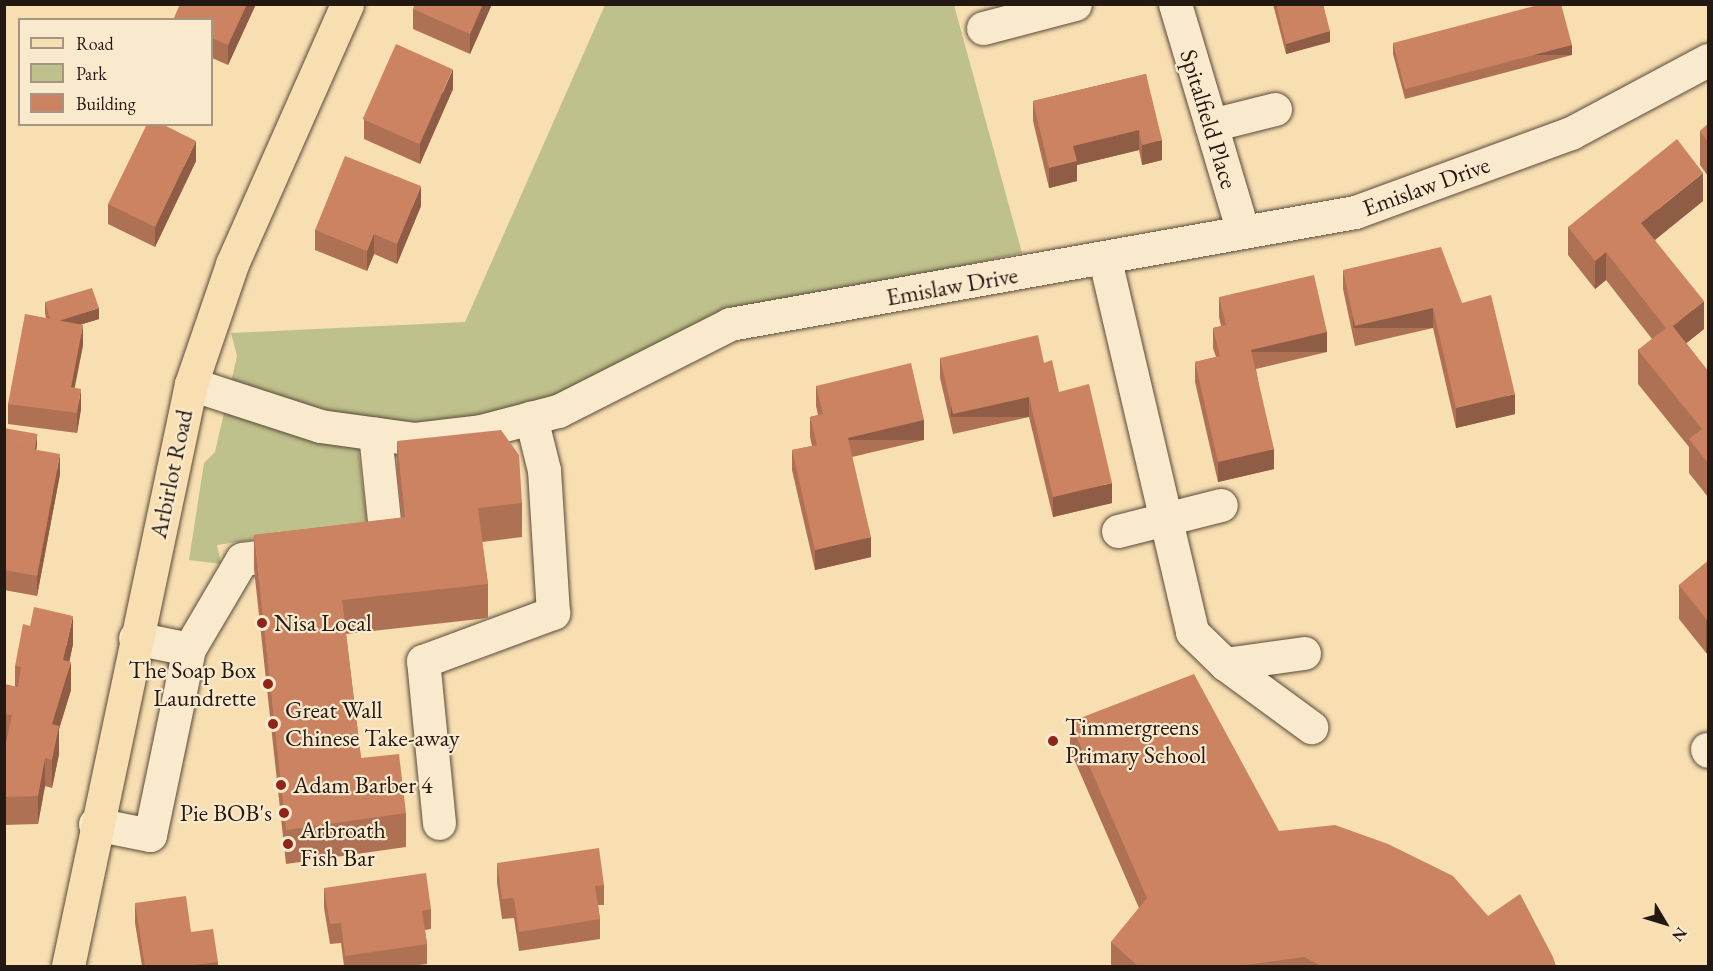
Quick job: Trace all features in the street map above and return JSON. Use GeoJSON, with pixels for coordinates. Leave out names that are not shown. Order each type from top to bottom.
{"type":"FeatureCollection","features":[{"type":"Feature","properties":{"kind":"main road","name":"Arbirlot Road"},"geometry":{"type":"LineString","coordinates":[[68,966],[94,824],[191,384],[232,264],[347,4]]}},
{"type":"Feature","properties":{"kind":"street"},"geometry":{"type":"LineString","coordinates":[[983,28],[1075,4]]}},
{"type":"Feature","properties":{"kind":"street","name":"Spitalfield Place"},"geometry":{"type":"LineString","coordinates":[[1175,4],[1243,232]]}},
{"type":"Feature","properties":{"kind":"street","name":"Emislaw Drive"},"geometry":{"type":"LineString","coordinates":[[191,384],[320,426],[415,439],[531,418],[558,411],[730,324],[1105,260],[1355,212],[1571,133],[1708,60]]}},
{"type":"Feature","properties":{"kind":"street"},"geometry":{"type":"LineString","coordinates":[[1210,125],[1275,109]]}},
{"type":"Feature","properties":{"kind":"street"},"geometry":{"type":"LineString","coordinates":[[1105,260],[1169,518],[1192,632],[1225,664],[1311,728]]}},
{"type":"Feature","properties":{"kind":"street"},"geometry":{"type":"LineString","coordinates":[[439,823],[423,661],[553,613],[544,470],[531,418]]}},
{"type":"Feature","properties":{"kind":"street"},"geometry":{"type":"LineString","coordinates":[[94,824],[150,836],[189,649],[242,559],[386,540],[375,434]]}},
{"type":"Feature","properties":{"kind":"street"},"geometry":{"type":"LineString","coordinates":[[1118,531],[1221,505]]}},
{"type":"Feature","properties":{"kind":"street"},"geometry":{"type":"LineString","coordinates":[[135,638],[189,649]]}},
{"type":"Feature","properties":{"kind":"street"},"geometry":{"type":"LineString","coordinates":[[1225,664],[1304,653]]}},
{"type":"Feature","properties":{"kind":"green space"},"geometry":{"type":"Polygon","coordinates":[[[605,5],[954,5],[1022,253],[731,314],[633,364],[481,425],[356,432],[367,523],[217,545],[221,564],[189,560],[204,463],[215,452],[237,356],[231,333],[465,322],[605,5]]]}},
{"type":"Feature","properties":{"kind":"building"},"geometry":{"type":"Polygon","coordinates":[[[180,4],[247,4],[228,45],[213,38],[213,18],[174,18],[180,4]]]}},
{"type":"Feature","properties":{"kind":"building"},"geometry":{"type":"Polygon","coordinates":[[[415,4],[483,4],[470,34],[413,9],[415,4]]]}},
{"type":"Feature","properties":{"kind":"building"},"geometry":{"type":"Polygon","coordinates":[[[1276,4],[1323,4],[1330,31],[1286,44],[1276,4]]]}},
{"type":"Feature","properties":{"kind":"building"},"geometry":{"type":"Polygon","coordinates":[[[1542,4],[1561,4],[1572,45],[1405,89],[1393,43],[1542,4]]]}},
{"type":"Feature","properties":{"kind":"building"},"geometry":{"type":"Polygon","coordinates":[[[396,44],[453,69],[419,144],[363,119],[396,44]]]}},
{"type":"Feature","properties":{"kind":"building"},"geometry":{"type":"Polygon","coordinates":[[[1146,74],[1162,140],[1142,145],[1139,130],[1073,146],[1077,161],[1049,168],[1033,101],[1146,74]]]}},
{"type":"Feature","properties":{"kind":"building"},"geometry":{"type":"Polygon","coordinates":[[[1708,124],[1708,142],[1700,131],[1708,124]]]}},
{"type":"Feature","properties":{"kind":"building"},"geometry":{"type":"Polygon","coordinates":[[[146,126],[166,126],[196,141],[155,227],[108,204],[146,126]]]}},
{"type":"Feature","properties":{"kind":"building"},"geometry":{"type":"Polygon","coordinates":[[[1677,139],[1703,173],[1641,223],[1704,301],[1673,326],[1671,324],[1666,328],[1606,252],[1595,261],[1568,227],[1677,139]]]}},
{"type":"Feature","properties":{"kind":"building"},"geometry":{"type":"Polygon","coordinates":[[[345,156],[421,186],[397,244],[374,234],[367,251],[315,230],[345,156]]]}},
{"type":"Feature","properties":{"kind":"building"},"geometry":{"type":"Polygon","coordinates":[[[1441,247],[1462,303],[1491,295],[1515,394],[1456,408],[1433,308],[1355,326],[1343,270],[1441,247]]]}},
{"type":"Feature","properties":{"kind":"building"},"geometry":{"type":"Polygon","coordinates":[[[1314,275],[1327,332],[1251,350],[1274,449],[1218,462],[1195,362],[1220,356],[1213,328],[1226,325],[1219,297],[1314,275]]]}},
{"type":"Feature","properties":{"kind":"building"},"geometry":{"type":"Polygon","coordinates":[[[92,288],[99,308],[59,321],[50,319],[45,302],[92,288]]]}},
{"type":"Feature","properties":{"kind":"building"},"geometry":{"type":"Polygon","coordinates":[[[25,314],[83,325],[71,387],[81,389],[77,413],[8,404],[25,314]]]}},
{"type":"Feature","properties":{"kind":"building"},"geometry":{"type":"Polygon","coordinates":[[[1671,324],[1708,371],[1708,463],[1689,439],[1702,429],[1638,350],[1671,324]]]}},
{"type":"Feature","properties":{"kind":"building"},"geometry":{"type":"Polygon","coordinates":[[[1038,335],[1044,363],[1052,360],[1059,392],[1089,384],[1112,483],[1053,497],[1029,397],[953,414],[940,358],[1038,335]]]}},
{"type":"Feature","properties":{"kind":"building"},"geometry":{"type":"Polygon","coordinates":[[[911,363],[924,420],[848,438],[871,537],[815,550],[792,450],[817,445],[810,417],[823,414],[816,386],[911,363]]]}},
{"type":"Feature","properties":{"kind":"building"},"geometry":{"type":"Polygon","coordinates":[[[4,428],[37,434],[35,450],[4,444],[4,428]]]}},
{"type":"Feature","properties":{"kind":"building"},"geometry":{"type":"Polygon","coordinates":[[[501,430],[519,455],[522,503],[478,508],[488,584],[342,600],[361,758],[399,754],[406,813],[286,830],[254,535],[405,517],[397,441],[501,430]]]}},
{"type":"Feature","properties":{"kind":"building"},"geometry":{"type":"Polygon","coordinates":[[[4,444],[60,454],[37,576],[4,570],[4,444]]]}},
{"type":"Feature","properties":{"kind":"building"},"geometry":{"type":"Polygon","coordinates":[[[1708,561],[1708,618],[1707,620],[1679,585],[1708,561]]]}},
{"type":"Feature","properties":{"kind":"building"},"geometry":{"type":"Polygon","coordinates":[[[34,607],[73,616],[63,660],[71,662],[52,724],[59,726],[52,760],[45,758],[38,796],[4,797],[4,753],[12,715],[4,714],[4,684],[18,687],[21,667],[15,666],[23,624],[30,626],[34,607]]]}},
{"type":"Feature","properties":{"kind":"building"},"geometry":{"type":"Polygon","coordinates":[[[1194,674],[1279,831],[1335,825],[1388,844],[1453,876],[1488,916],[1520,894],[1556,966],[1322,966],[1304,957],[1239,966],[1138,966],[1111,942],[1147,898],[1070,722],[1194,674]]]}},
{"type":"Feature","properties":{"kind":"building"},"geometry":{"type":"Polygon","coordinates":[[[599,848],[604,885],[595,886],[600,919],[519,932],[514,898],[502,899],[497,863],[599,848]]]}},
{"type":"Feature","properties":{"kind":"building"},"geometry":{"type":"Polygon","coordinates":[[[426,873],[431,909],[422,911],[427,944],[345,956],[341,923],[330,924],[324,888],[426,873]]]}},
{"type":"Feature","properties":{"kind":"building"},"geometry":{"type":"Polygon","coordinates":[[[186,896],[191,932],[213,929],[218,962],[185,966],[145,966],[135,903],[186,896]]]}},
{"type":"Feature","properties":{"kind":"place","name":"Nisa Local"},"geometry":{"type":"Point","coordinates":[262,623]}},
{"type":"Feature","properties":{"kind":"place","name":"The Soap Box Laundrette"},"geometry":{"type":"Point","coordinates":[268,684]}},
{"type":"Feature","properties":{"kind":"place","name":"Great Wall Chinese Take-away"},"geometry":{"type":"Point","coordinates":[273,724]}},
{"type":"Feature","properties":{"kind":"place","name":"Timmergreens Primary School"},"geometry":{"type":"Point","coordinates":[1053,741]}},
{"type":"Feature","properties":{"kind":"place","name":"Adam Barber 4"},"geometry":{"type":"Point","coordinates":[281,785]}},
{"type":"Feature","properties":{"kind":"place","name":"Pie BOB's"},"geometry":{"type":"Point","coordinates":[284,813]}},
{"type":"Feature","properties":{"kind":"place","name":"Arbroath Fish Bar"},"geometry":{"type":"Point","coordinates":[288,844]}}]}
